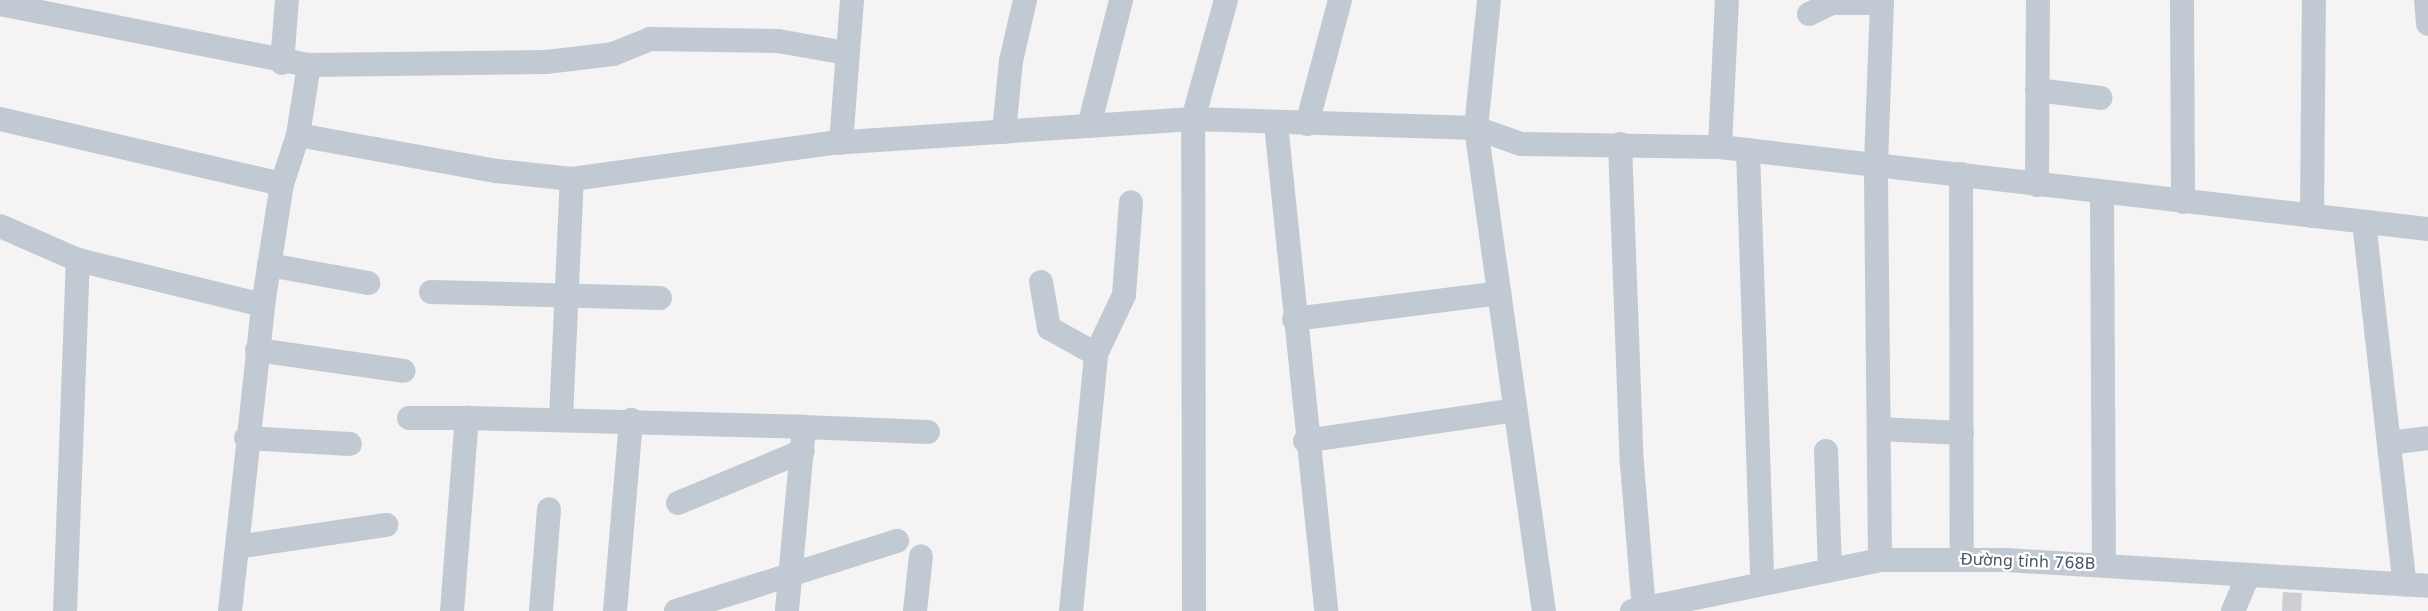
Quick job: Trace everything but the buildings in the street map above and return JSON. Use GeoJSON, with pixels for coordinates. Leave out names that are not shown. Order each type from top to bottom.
{"type":"FeatureCollection","features":[{"type":"Feature","properties":{"kind":"street"},"geometry":{"type":"LineString","coordinates":[[282,63],[287,0]]}},
{"type":"Feature","properties":{"kind":"street"},"geometry":{"type":"LineString","coordinates":[[841,143],[846,53],[852,0]]}},
{"type":"Feature","properties":{"kind":"street"},"geometry":{"type":"LineString","coordinates":[[1004,132],[1011,61],[1025,0]]}},
{"type":"Feature","properties":{"kind":"street"},"geometry":{"type":"LineString","coordinates":[[1089,126],[1121,0]]}},
{"type":"Feature","properties":{"kind":"street"},"geometry":{"type":"LineString","coordinates":[[1194,611],[1192,119],[1226,0]]}},
{"type":"Feature","properties":{"kind":"street"},"geometry":{"type":"LineString","coordinates":[[1307,124],[1340,0]]}},
{"type":"Feature","properties":{"kind":"street"},"geometry":{"type":"LineString","coordinates":[[1489,0],[1476,128],[1545,611]]}},
{"type":"Feature","properties":{"kind":"street"},"geometry":{"type":"LineString","coordinates":[[1720,147],[1727,0]]}},
{"type":"Feature","properties":{"kind":"street"},"geometry":{"type":"LineString","coordinates":[[2037,185],[2038,0]]}},
{"type":"Feature","properties":{"kind":"street"},"geometry":{"type":"LineString","coordinates":[[2182,0],[2183,202]]}},
{"type":"Feature","properties":{"kind":"street"},"geometry":{"type":"LineString","coordinates":[[2312,216],[2314,0]]}},
{"type":"Feature","properties":{"kind":"street"},"geometry":{"type":"LineString","coordinates":[[2426,0],[2428,24]]}},
{"type":"Feature","properties":{"kind":"street"},"geometry":{"type":"LineString","coordinates":[[1809,14],[1832,3],[1882,2],[1876,164],[1880,560]]}},
{"type":"Feature","properties":{"kind":"street"},"geometry":{"type":"LineString","coordinates":[[0,4],[111,23],[282,63],[309,65],[546,62],[614,54],[650,39],[778,41],[846,53]]}},
{"type":"Feature","properties":{"kind":"street"},"geometry":{"type":"LineString","coordinates":[[230,611],[246,438],[263,305],[282,183],[298,135],[309,65]]}},
{"type":"Feature","properties":{"kind":"street"},"geometry":{"type":"LineString","coordinates":[[2037,90],[2101,98]]}},
{"type":"Feature","properties":{"kind":"street"},"geometry":{"type":"LineString","coordinates":[[0,119],[282,183]]}},
{"type":"Feature","properties":{"kind":"street"},"geometry":{"type":"LineString","coordinates":[[298,135],[497,171],[572,179],[841,143],[1192,119],[1276,124],[1476,128],[1521,144],[1720,147],[2428,229]]}},
{"type":"Feature","properties":{"kind":"street"},"geometry":{"type":"LineString","coordinates":[[1276,124],[1305,441],[1326,611]]}},
{"type":"Feature","properties":{"kind":"street"},"geometry":{"type":"LineString","coordinates":[[1620,144],[1638,610]]}},
{"type":"Feature","properties":{"kind":"street"},"geometry":{"type":"LineString","coordinates":[[1748,150],[1762,583]]}},
{"type":"Feature","properties":{"kind":"street"},"geometry":{"type":"LineString","coordinates":[[1961,174],[1962,560]]}},
{"type":"Feature","properties":{"kind":"street"},"geometry":{"type":"LineString","coordinates":[[561,418],[572,179]]}},
{"type":"Feature","properties":{"kind":"street"},"geometry":{"type":"LineString","coordinates":[[2103,193],[2104,565]]}},
{"type":"Feature","properties":{"kind":"street"},"geometry":{"type":"LineString","coordinates":[[1071,611],[1096,354],[1114,325],[1124,295],[1131,202]]}},
{"type":"Feature","properties":{"kind":"street"},"geometry":{"type":"LineString","coordinates":[[2364,222],[2389,443],[2416,585]]}},
{"type":"Feature","properties":{"kind":"street"},"geometry":{"type":"LineString","coordinates":[[0,226],[78,260],[263,305]]}},
{"type":"Feature","properties":{"kind":"street"},"geometry":{"type":"LineString","coordinates":[[65,611],[78,260]]}},
{"type":"Feature","properties":{"kind":"street"},"geometry":{"type":"LineString","coordinates":[[269,266],[368,283]]}},
{"type":"Feature","properties":{"kind":"street"},"geometry":{"type":"LineString","coordinates":[[1041,282],[1049,328],[1096,354]]}},
{"type":"Feature","properties":{"kind":"street"},"geometry":{"type":"LineString","coordinates":[[431,292],[660,298]]}},
{"type":"Feature","properties":{"kind":"street"},"geometry":{"type":"LineString","coordinates":[[1294,319],[1499,293]]}},
{"type":"Feature","properties":{"kind":"street"},"geometry":{"type":"LineString","coordinates":[[257,350],[404,371]]}},
{"type":"Feature","properties":{"kind":"street"},"geometry":{"type":"LineString","coordinates":[[1305,441],[1515,410]]}},
{"type":"Feature","properties":{"kind":"street"},"geometry":{"type":"LineString","coordinates":[[409,418],[561,418],[928,432]]}},
{"type":"Feature","properties":{"kind":"street"},"geometry":{"type":"LineString","coordinates":[[452,611],[467,418]]}},
{"type":"Feature","properties":{"kind":"street"},"geometry":{"type":"LineString","coordinates":[[615,611],[630,420]]}},
{"type":"Feature","properties":{"kind":"street"},"geometry":{"type":"LineString","coordinates":[[787,611],[804,427]]}},
{"type":"Feature","properties":{"kind":"street"},"geometry":{"type":"LineString","coordinates":[[1879,429],[1962,433]]}},
{"type":"Feature","properties":{"kind":"street"},"geometry":{"type":"LineString","coordinates":[[246,438],[350,444]]}},
{"type":"Feature","properties":{"kind":"street"},"geometry":{"type":"LineString","coordinates":[[2389,443],[2428,438]]}},
{"type":"Feature","properties":{"kind":"street"},"geometry":{"type":"LineString","coordinates":[[678,503],[802,451]]}},
{"type":"Feature","properties":{"kind":"street"},"geometry":{"type":"LineString","coordinates":[[1826,451],[1830,570]]}},
{"type":"Feature","properties":{"kind":"street"},"geometry":{"type":"LineString","coordinates":[[541,611],[549,509]]}},
{"type":"Feature","properties":{"kind":"street"},"geometry":{"type":"LineString","coordinates":[[237,548],[386,525]]}},
{"type":"Feature","properties":{"kind":"street"},"geometry":{"type":"LineString","coordinates":[[675,611],[791,572],[897,541]]}},
{"type":"Feature","properties":{"kind":"street"},"geometry":{"type":"LineString","coordinates":[[915,611],[921,556]]}},
{"type":"Feature","properties":{"kind":"street","name":"Đường tỉnh 768B"},"geometry":{"type":"LineString","coordinates":[[1638,610],[1880,560],[1962,560],[2104,565],[2416,585]]}},
{"type":"Feature","properties":{"kind":"street"},"geometry":{"type":"LineString","coordinates":[[2233,611],[2248,575]]}}]}
